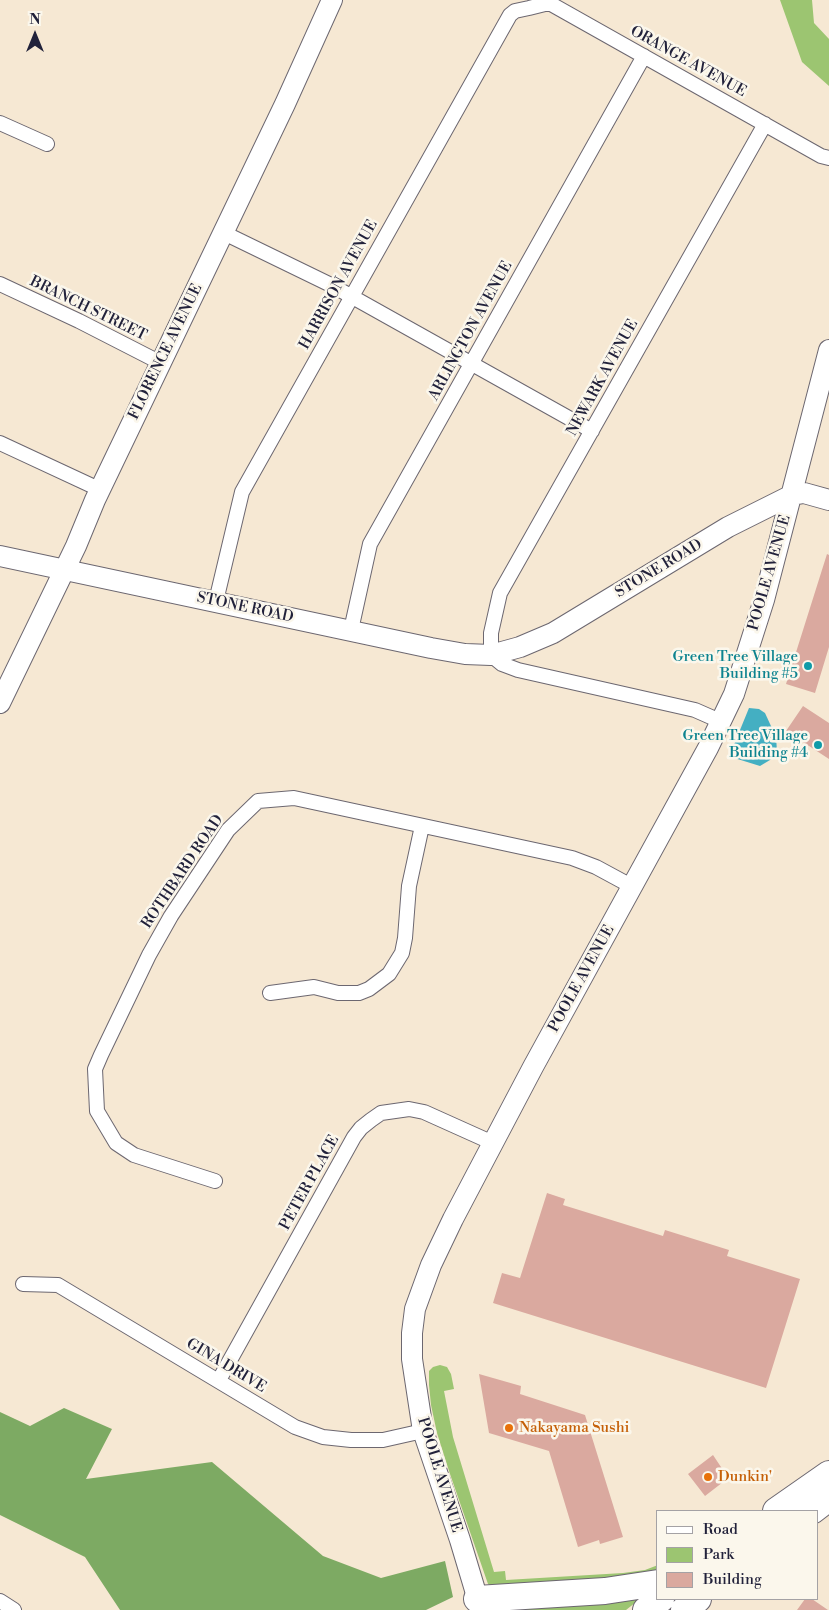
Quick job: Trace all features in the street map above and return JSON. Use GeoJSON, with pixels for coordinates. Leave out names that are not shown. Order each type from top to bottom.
{"type":"FeatureCollection","features":[{"type":"Feature","properties":{"kind":"highway"},"geometry":{"type":"LineString","coordinates":[[777,1510],[829,1474]]}},
{"type":"Feature","properties":{"kind":"highway"},"geometry":{"type":"LineString","coordinates":[[813,1510],[829,1498]]}},
{"type":"Feature","properties":{"kind":"highway"},"geometry":{"type":"LineString","coordinates":[[479,1604],[605,1591],[656,1583]]}},
{"type":"Feature","properties":{"kind":"highway"},"geometry":{"type":"LineString","coordinates":[[646,1610],[660,1600]]}},
{"type":"Feature","properties":{"kind":"highway"},"geometry":{"type":"LineString","coordinates":[[684,1610],[697,1600]]}},
{"type":"Feature","properties":{"kind":"street","name":"FLORENCE AVENUE"},"geometry":{"type":"LineString","coordinates":[[0,703],[65,570],[101,490],[285,104],[332,0]]}},
{"type":"Feature","properties":{"kind":"street","name":"ORANGE AVENUE"},"geometry":{"type":"LineString","coordinates":[[529,8],[551,4],[821,156],[829,158]]}},
{"type":"Feature","properties":{"kind":"street","name":"HARRISON AVENUE"},"geometry":{"type":"LineString","coordinates":[[216,601],[242,492],[507,18],[515,11],[529,8]]}},
{"type":"Feature","properties":{"kind":"street","name":"ARLINGTON AVENUE"},"geometry":{"type":"LineString","coordinates":[[351,630],[370,544],[644,56]]}},
{"type":"Feature","properties":{"kind":"street"},"geometry":{"type":"LineString","coordinates":[[0,123],[47,144]]}},
{"type":"Feature","properties":{"kind":"street","name":"NEWARK AVENUE"},"geometry":{"type":"LineString","coordinates":[[492,655],[491,633],[500,593],[765,124]]}},
{"type":"Feature","properties":{"kind":"street"},"geometry":{"type":"LineString","coordinates":[[224,232],[351,296],[592,431]]}},
{"type":"Feature","properties":{"kind":"street","name":"BRANCH STREET"},"geometry":{"type":"LineString","coordinates":[[0,284],[79,321],[161,363]]}},
{"type":"Feature","properties":{"kind":"street","name":"POOLE AVENUE"},"geometry":{"type":"LineString","coordinates":[[479,1604],[460,1540],[423,1431],[412,1359],[412,1333],[415,1309],[431,1265],[493,1143],[708,748],[734,694],[764,600],[829,350]]}},
{"type":"Feature","properties":{"kind":"street"},"geometry":{"type":"LineString","coordinates":[[0,443],[101,490]]}},
{"type":"Feature","properties":{"kind":"street"},"geometry":{"type":"LineString","coordinates":[[792,495],[804,494],[829,500]]}},
{"type":"Feature","properties":{"kind":"street","name":"STONE ROAD"},"geometry":{"type":"LineString","coordinates":[[0,556],[456,652],[492,655],[520,647],[553,633],[728,527],[792,495]]}},
{"type":"Feature","properties":{"kind":"street","name":"STONE ROAD"},"geometry":{"type":"LineString","coordinates":[[492,655],[502,664],[518,670],[695,710],[720,721]]}},
{"type":"Feature","properties":{"kind":"street","name":"ROTHBARD ROAD"},"geometry":{"type":"LineString","coordinates":[[214,1181],[128,1152],[116,1143],[97,1111],[96,1069],[149,955],[171,916],[228,830],[258,801],[294,798],[572,858],[596,867],[633,887]]}},
{"type":"Feature","properties":{"kind":"street"},"geometry":{"type":"LineString","coordinates":[[270,992],[314,987],[338,993],[358,993],[369,989],[390,974],[402,953],[409,886],[422,826]]}},
{"type":"Feature","properties":{"kind":"street","name":"PETER PLACE"},"geometry":{"type":"LineString","coordinates":[[219,1380],[361,1128],[381,1113],[409,1109],[424,1112],[493,1143]]}},
{"type":"Feature","properties":{"kind":"street","name":"GINA DRIVE"},"geometry":{"type":"LineString","coordinates":[[22,1284],[58,1284],[294,1427],[323,1437],[351,1440],[383,1440],[423,1431]]}},
{"type":"Feature","properties":{"kind":"street"},"geometry":{"type":"LineString","coordinates":[[0,1601],[14,1610]]}},
{"type":"Feature","properties":{"kind":"green space"},"geometry":{"type":"Polygon","coordinates":[[[780,0],[812,0],[814,23],[829,39],[829,86],[802,62],[780,0]]]}},
{"type":"Feature","properties":{"kind":"green space"},"geometry":{"type":"Polygon","coordinates":[[[440,1365],[447,1367],[451,1374],[454,1389],[444,1391],[453,1437],[494,1572],[505,1571],[506,1580],[623,1573],[645,1570],[656,1566],[656,1575],[494,1588],[488,1584],[437,1433],[429,1385],[429,1371],[433,1367],[440,1365]]]}},
{"type":"Feature","properties":{"kind":"green space"},"geometry":{"type":"Polygon","coordinates":[[[64,1408],[112,1429],[86,1479],[212,1462],[323,1556],[381,1578],[445,1561],[453,1597],[426,1610],[120,1610],[85,1557],[0,1515],[0,1412],[30,1426],[64,1408]]]}},
{"type":"Feature","properties":{"kind":"green space"},"geometry":{"type":"Polygon","coordinates":[[[645,1595],[626,1610],[503,1610],[645,1595]]]}},
{"type":"Feature","properties":{"kind":"water"},"geometry":{"type":"Polygon","coordinates":[[[749,708],[759,709],[765,713],[776,737],[777,751],[775,757],[760,766],[731,757],[731,752],[749,708]]]}},
{"type":"Feature","properties":{"kind":"building","name":"Green Tree Village Building #5"},"geometry":{"type":"Polygon","coordinates":[[[827,554],[829,555],[829,647],[815,693],[786,684],[827,554]]]}},
{"type":"Feature","properties":{"kind":"building","name":"Green Tree Village Building #4"},"geometry":{"type":"Polygon","coordinates":[[[803,706],[829,723],[829,759],[786,731],[803,706]]]}},
{"type":"Feature","properties":{"kind":"building"},"geometry":{"type":"Polygon","coordinates":[[[547,1193],[565,1199],[563,1205],[663,1236],[665,1230],[729,1250],[727,1256],[800,1279],[766,1388],[493,1303],[502,1273],[520,1278],[547,1193]]]}},
{"type":"Feature","properties":{"kind":"building"},"geometry":{"type":"Polygon","coordinates":[[[479,1374],[521,1386],[520,1394],[585,1415],[623,1537],[600,1544],[599,1540],[578,1547],[549,1451],[489,1433],[479,1374]]]}},
{"type":"Feature","properties":{"kind":"building","name":"Dunkin'"},"geometry":{"type":"Polygon","coordinates":[[[713,1455],[727,1479],[705,1496],[688,1474],[713,1455]]]}},
{"type":"Feature","properties":{"kind":"building"},"geometry":{"type":"Polygon","coordinates":[[[804,1600],[813,1600],[828,1610],[797,1610],[804,1600]]]}},
{"type":"Feature","properties":{"kind":"place","name":"Green Tree Village Building #5"},"geometry":{"type":"Point","coordinates":[808,666]}},
{"type":"Feature","properties":{"kind":"place","name":"Green Tree Village Building #4"},"geometry":{"type":"Point","coordinates":[818,745]}},
{"type":"Feature","properties":{"kind":"place","name":"Nakayama Sushi"},"geometry":{"type":"Point","coordinates":[509,1428]}},
{"type":"Feature","properties":{"kind":"place","name":"Dunkin'"},"geometry":{"type":"Point","coordinates":[708,1477]}}]}
